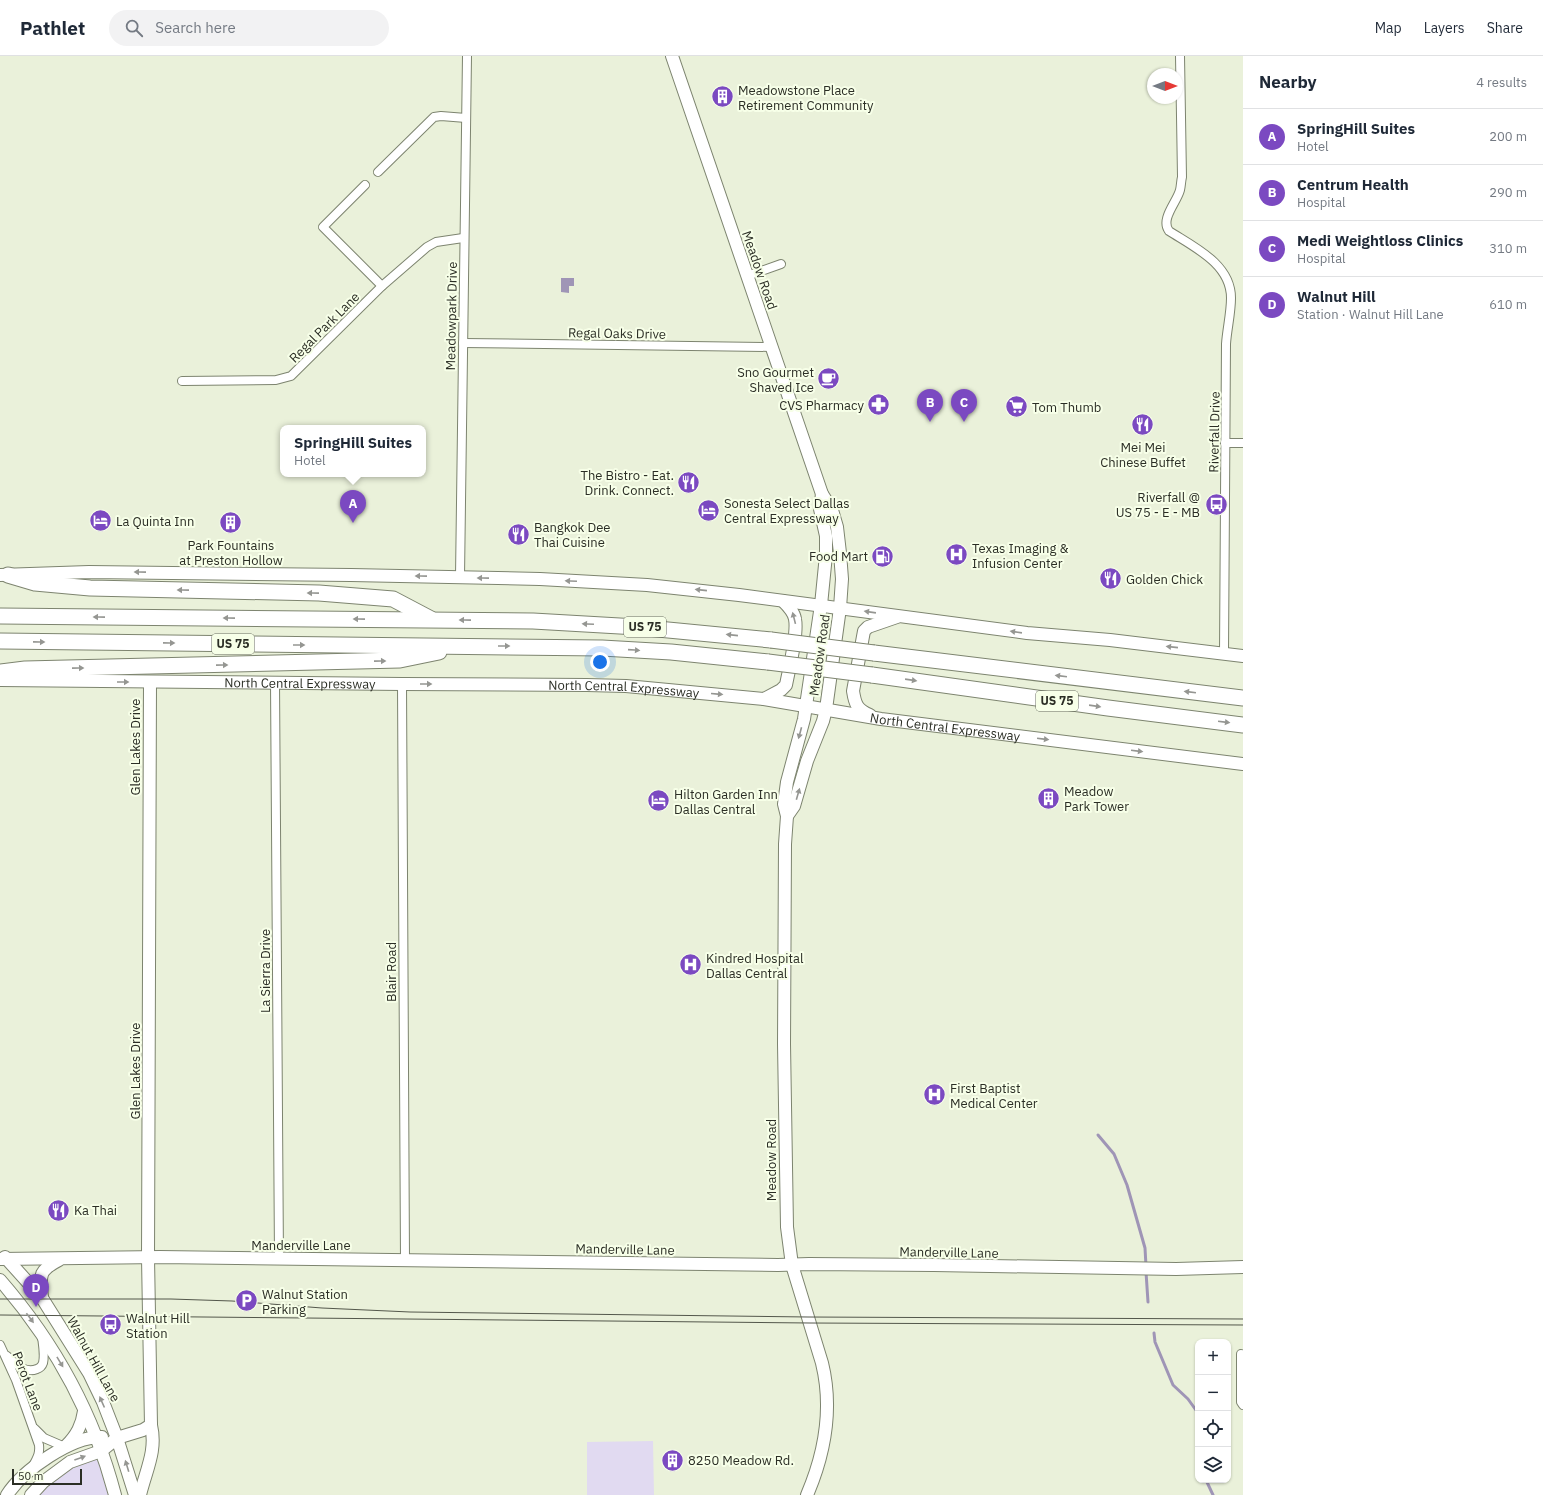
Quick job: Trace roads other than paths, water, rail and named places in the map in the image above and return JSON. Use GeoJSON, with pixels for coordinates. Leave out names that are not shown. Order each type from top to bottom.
{"type":"FeatureCollection","features":[{"type":"Feature","properties":{"kind":"highway"},"geometry":{"type":"LineString","coordinates":[[4,575],[35,583],[90,588],[319,593],[394,598],[432,620]]}},
{"type":"Feature","properties":{"kind":"highway","name":"US 75"},"geometry":{"type":"LineString","coordinates":[[0,616],[512,621],[596,624],[704,632],[1243,698]]}},
{"type":"Feature","properties":{"kind":"highway","name":"US 75"},"geometry":{"type":"LineString","coordinates":[[0,641],[602,648],[671,652],[872,675],[1243,725]]}},
{"type":"Feature","properties":{"kind":"highway"},"geometry":{"type":"LineString","coordinates":[[0,672],[25,669],[400,660],[465,646]]}},
{"type":"Feature","properties":{"kind":"street","name":"Meadowpark Drive"},"geometry":{"type":"LineString","coordinates":[[460,577],[463,238],[467,56]]}},
{"type":"Feature","properties":{"kind":"street","name":"Meadow Road"},"geometry":{"type":"LineString","coordinates":[[672,56],[822,494],[832,510],[837,527],[842,579],[840,608],[826,709],[807,761],[794,806],[787,816]]}},
{"type":"Feature","properties":{"kind":"street","name":"Riverfall Drive"},"geometry":{"type":"LineString","coordinates":[[1180,56],[1182,177],[1180,191],[1168,215],[1166,226],[1169,231],[1218,265],[1227,282],[1231,297],[1226,344],[1224,653]]}},
{"type":"Feature","properties":{"kind":"street"},"geometry":{"type":"LineString","coordinates":[[378,172],[434,118],[441,116],[466,118]]}},
{"type":"Feature","properties":{"kind":"street"},"geometry":{"type":"LineString","coordinates":[[365,185],[324,226],[382,286]]}},
{"type":"Feature","properties":{"kind":"street","name":"Regal Park Lane"},"geometry":{"type":"LineString","coordinates":[[182,381],[276,380],[286,378],[296,373],[382,286],[427,248],[436,242],[463,238]]}},
{"type":"Feature","properties":{"kind":"street"},"geometry":{"type":"LineString","coordinates":[[747,276],[780,264]]}},
{"type":"Feature","properties":{"kind":"street","name":"Regal Oaks Drive"},"geometry":{"type":"LineString","coordinates":[[462,343],[772,347]]}},
{"type":"Feature","properties":{"kind":"street"},"geometry":{"type":"LineString","coordinates":[[1225,443],[1243,443]]}},
{"type":"Feature","properties":{"kind":"street","name":"Meadow Road"},"geometry":{"type":"LineString","coordinates":[[807,1495],[818,1467],[823,1445],[828,1398],[822,1363],[792,1265],[787,1227],[785,1175],[785,894],[787,816],[784,804],[787,782],[804,720],[821,606],[826,555],[826,536],[820,509],[822,494]]}},
{"type":"Feature","properties":{"kind":"street"},"geometry":{"type":"LineString","coordinates":[[4,575],[89,572],[460,577],[647,585],[739,595],[1027,633],[1110,640],[1243,656]]}},
{"type":"Feature","properties":{"kind":"street"},"geometry":{"type":"LineString","coordinates":[[764,699],[781,690],[786,685],[795,629],[795,619],[793,612],[783,601]]}},
{"type":"Feature","properties":{"kind":"street"},"geometry":{"type":"LineString","coordinates":[[881,720],[857,708],[854,700],[854,691],[864,631],[868,627],[900,616]]}},
{"type":"Feature","properties":{"kind":"street","name":"North Central Expressway"},"geometry":{"type":"LineString","coordinates":[[0,680],[402,684],[587,684],[626,686],[764,699],[881,720],[1243,764]]}},
{"type":"Feature","properties":{"kind":"street","name":"Glen Lakes Drive"},"geometry":{"type":"LineString","coordinates":[[140,1495],[152,1452],[148,1258],[150,682]]}},
{"type":"Feature","properties":{"kind":"street","name":"La Sierra Drive"},"geometry":{"type":"LineString","coordinates":[[275,682],[279,1259]]}},
{"type":"Feature","properties":{"kind":"street","name":"Blair Road"},"geometry":{"type":"LineString","coordinates":[[402,684],[405,1260]]}},
{"type":"Feature","properties":{"kind":"street","name":"Manderville Lane"},"geometry":{"type":"LineString","coordinates":[[2,1257],[1124,1268],[1243,1267]]}},
{"type":"Feature","properties":{"kind":"street","name":"Walnut Hill Lane"},"geometry":{"type":"LineString","coordinates":[[2,1257],[42,1298],[89,1374],[118,1438],[135,1495]]}},
{"type":"Feature","properties":{"kind":"street"},"geometry":{"type":"LineString","coordinates":[[42,1298],[40,1281],[41,1275],[46,1267],[61,1258]]}},
{"type":"Feature","properties":{"kind":"street"},"geometry":{"type":"LineString","coordinates":[[0,1280],[42,1334],[76,1391],[101,1451],[115,1495]]}},
{"type":"Feature","properties":{"kind":"street"},"geometry":{"type":"LineString","coordinates":[[5,1354],[24,1370],[31,1371],[37,1369],[42,1366],[44,1362],[42,1334]]}},
{"type":"Feature","properties":{"kind":"street","name":"Perot Lane"},"geometry":{"type":"LineString","coordinates":[[0,1345],[16,1380],[24,1406],[39,1444],[40,1452],[31,1469]]}},
{"type":"Feature","properties":{"kind":"street"},"geometry":{"type":"LineString","coordinates":[[1242,1354],[1241,1402],[1243,1405]]}},
{"type":"Feature","properties":{"kind":"street"},"geometry":{"type":"LineString","coordinates":[[7,1495],[31,1469],[65,1447],[74,1438],[79,1430],[84,1410]]}},
{"type":"Feature","properties":{"kind":"street"},"geometry":{"type":"LineString","coordinates":[[33,1426],[44,1438],[65,1447],[95,1437],[118,1438]]}},
{"type":"Feature","properties":{"kind":"street"},"geometry":{"type":"LineString","coordinates":[[31,1495],[43,1482],[61,1467],[77,1458],[101,1451],[118,1438],[151,1429]]}},
{"type":"Feature","properties":{"kind":"waterway"},"geometry":{"type":"LineString","coordinates":[[1098,1135],[1114,1154],[1127,1185],[1145,1248],[1146,1266]]}},
{"type":"Feature","properties":{"kind":"waterway"},"geometry":{"type":"LineString","coordinates":[[1146,1272],[1148,1302]]}},
{"type":"Feature","properties":{"kind":"waterway"},"geometry":{"type":"LineString","coordinates":[[1154,1333],[1155,1342],[1173,1385],[1188,1399],[1197,1411]]}},
{"type":"Feature","properties":{"kind":"waterway"},"geometry":{"type":"LineString","coordinates":[[1207,1483],[1213,1495]]}},
{"type":"Feature","properties":{"kind":"tram line"},"geometry":{"type":"LineString","coordinates":[[0,1299],[171,1299],[232,1301],[322,1308],[410,1312],[808,1317],[1243,1319]]}},
{"type":"Feature","properties":{"kind":"tram line"},"geometry":{"type":"LineString","coordinates":[[0,1315],[810,1323],[1243,1325]]}},
{"type":"Feature","properties":{"kind":"place","name":"Meadowstone Place Retirement Community"},"geometry":{"type":"Point","coordinates":[723,97]}},
{"type":"Feature","properties":{"kind":"place","name":"Sno Gourmet Shaved Ice"},"geometry":{"type":"Point","coordinates":[829,379]}},
{"type":"Feature","properties":{"kind":"place","name":"CVS Pharmacy"},"geometry":{"type":"Point","coordinates":[879,405]}},
{"type":"Feature","properties":{"kind":"place","name":"Tom Thumb"},"geometry":{"type":"Point","coordinates":[1016,407]}},
{"type":"Feature","properties":{"kind":"place","name":"Centrum Health"},"geometry":{"type":"Point","coordinates":[930,422]}},
{"type":"Feature","properties":{"kind":"place","name":"Medi Weightloss Clinics"},"geometry":{"type":"Point","coordinates":[964,422]}},
{"type":"Feature","properties":{"kind":"place","name":"Mei Mei Chinese Buffet"},"geometry":{"type":"Point","coordinates":[1143,425]}},
{"type":"Feature","properties":{"kind":"place","name":"The Bistro - Eat. Drink. Connect."},"geometry":{"type":"Point","coordinates":[689,482]}},
{"type":"Feature","properties":{"kind":"place","name":"Riverfall @ US 75 - E - MB"},"geometry":{"type":"Point","coordinates":[1216,504]}},
{"type":"Feature","properties":{"kind":"place","name":"Sonesta Select Dallas Central Expressway"},"geometry":{"type":"Point","coordinates":[709,510]}},
{"type":"Feature","properties":{"kind":"place","name":"La Quinta Inn"},"geometry":{"type":"Point","coordinates":[100,521]}},
{"type":"Feature","properties":{"kind":"place","name":"Park Fountains at Preston Hollow"},"geometry":{"type":"Point","coordinates":[231,523]}},
{"type":"Feature","properties":{"kind":"place","name":"SpringHill Suites"},"geometry":{"type":"Point","coordinates":[353,523]}},
{"type":"Feature","properties":{"kind":"place","name":"Bangkok Dee Thai Cuisine"},"geometry":{"type":"Point","coordinates":[519,534]}},
{"type":"Feature","properties":{"kind":"place","name":"Texas Imaging & Infusion Center"},"geometry":{"type":"Point","coordinates":[956,555]}},
{"type":"Feature","properties":{"kind":"place","name":"Food Mart"},"geometry":{"type":"Point","coordinates":[883,556]}},
{"type":"Feature","properties":{"kind":"place","name":"Golden Chick"},"geometry":{"type":"Point","coordinates":[1111,579]}},
{"type":"Feature","properties":{"kind":"place","name":"Meadow Park Tower"},"geometry":{"type":"Point","coordinates":[1049,798]}},
{"type":"Feature","properties":{"kind":"place","name":"Hilton Garden Inn Dallas Central"},"geometry":{"type":"Point","coordinates":[658,801]}},
{"type":"Feature","properties":{"kind":"place","name":"Kindred Hospital Dallas Central"},"geometry":{"type":"Point","coordinates":[690,965]}},
{"type":"Feature","properties":{"kind":"place","name":"First Baptist Medical Center"},"geometry":{"type":"Point","coordinates":[934,1095]}},
{"type":"Feature","properties":{"kind":"place","name":"Ka Thai"},"geometry":{"type":"Point","coordinates":[58,1210]}},
{"type":"Feature","properties":{"kind":"place","name":"Walnut Station Parking"},"geometry":{"type":"Point","coordinates":[247,1301]}},
{"type":"Feature","properties":{"kind":"place","name":"Walnut Hill"},"geometry":{"type":"Point","coordinates":[36,1307]}},
{"type":"Feature","properties":{"kind":"place","name":"Walnut Hill Station"},"geometry":{"type":"Point","coordinates":[111,1325]}},
{"type":"Feature","properties":{"kind":"place","name":"8250 Meadow Rd."},"geometry":{"type":"Point","coordinates":[673,1460]}}]}
